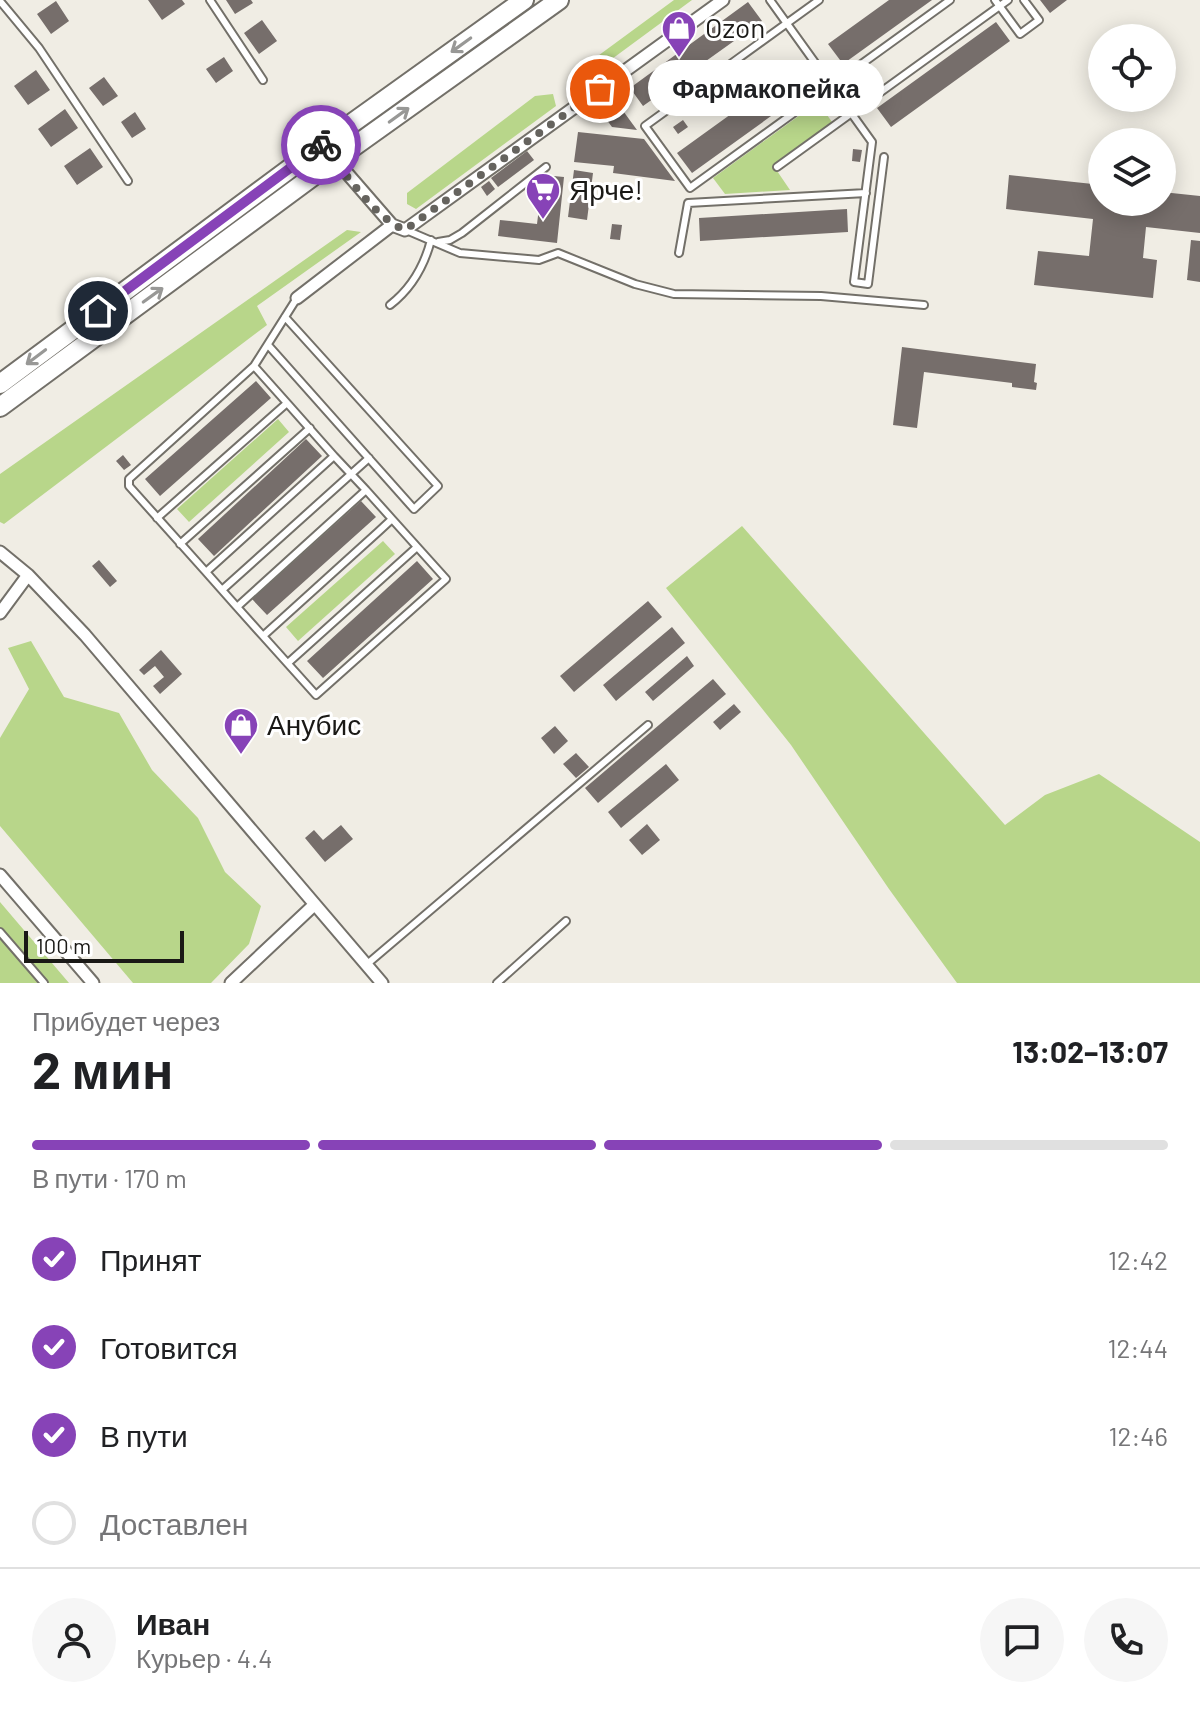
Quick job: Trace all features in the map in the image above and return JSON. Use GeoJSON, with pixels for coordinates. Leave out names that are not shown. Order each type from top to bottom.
{"type":"FeatureCollection","features":[{"type":"Feature","properties":{"kind":"main road"},"geometry":{"type":"LineString","coordinates":[[0,384],[323,144],[524,0]]}},
{"type":"Feature","properties":{"kind":"main road"},"geometry":{"type":"LineString","coordinates":[[0,407],[335,160],[559,0]]}},
{"type":"Feature","properties":{"kind":"street"},"geometry":{"type":"LineString","coordinates":[[323,144],[392,225],[405,230],[723,0]]}},
{"type":"Feature","properties":{"kind":"street"},"geometry":{"type":"LineString","coordinates":[[297,298],[392,225]]}},
{"type":"Feature","properties":{"kind":"street"},"geometry":{"type":"LineString","coordinates":[[0,552],[28,575],[85,635],[382,983]]}},
{"type":"Feature","properties":{"kind":"street"},"geometry":{"type":"LineString","coordinates":[[0,613],[28,575]]}},
{"type":"Feature","properties":{"kind":"street"},"geometry":{"type":"LineString","coordinates":[[0,875],[93,983]]}},
{"type":"Feature","properties":{"kind":"street"},"geometry":{"type":"LineString","coordinates":[[231,983],[314,905]]}},
{"type":"Feature","properties":{"kind":"lane"},"geometry":{"type":"LineString","coordinates":[[210,0],[263,80]]}},
{"type":"Feature","properties":{"kind":"lane"},"geometry":{"type":"LineString","coordinates":[[770,0],[872,142],[854,282],[868,284],[884,157]]}},
{"type":"Feature","properties":{"kind":"lane"},"geometry":{"type":"LineString","coordinates":[[819,0],[645,126],[690,188],[950,0]]}},
{"type":"Feature","properties":{"kind":"lane"},"geometry":{"type":"LineString","coordinates":[[777,167],[998,3],[1008,0]]}},
{"type":"Feature","properties":{"kind":"lane"},"geometry":{"type":"LineString","coordinates":[[998,3],[1020,34],[1039,20],[1024,0]]}},
{"type":"Feature","properties":{"kind":"lane"},"geometry":{"type":"LineString","coordinates":[[0,1],[39,48],[128,181]]}},
{"type":"Feature","properties":{"kind":"lane"},"geometry":{"type":"LineString","coordinates":[[434,241],[450,240],[462,233],[546,167]]}},
{"type":"Feature","properties":{"kind":"lane"},"geometry":{"type":"LineString","coordinates":[[679,253],[688,203],[866,193]]}},
{"type":"Feature","properties":{"kind":"lane"},"geometry":{"type":"LineString","coordinates":[[405,230],[460,253],[539,260],[558,253],[635,284],[674,294],[811,296],[924,305]]}},
{"type":"Feature","properties":{"kind":"lane"},"geometry":{"type":"LineString","coordinates":[[390,305],[413,283],[434,241]]}},
{"type":"Feature","properties":{"kind":"lane"},"geometry":{"type":"LineString","coordinates":[[254,366],[446,579],[316,695],[129,486],[129,479],[254,366],[297,298]]}},
{"type":"Feature","properties":{"kind":"lane"},"geometry":{"type":"LineString","coordinates":[[268,345],[414,509],[438,486],[285,317]]}},
{"type":"Feature","properties":{"kind":"lane"},"geometry":{"type":"LineString","coordinates":[[157,518],[287,403]]}},
{"type":"Feature","properties":{"kind":"lane"},"geometry":{"type":"LineString","coordinates":[[180,544],[310,428]]}},
{"type":"Feature","properties":{"kind":"lane"},"geometry":{"type":"LineString","coordinates":[[206,572],[334,456]]}},
{"type":"Feature","properties":{"kind":"lane"},"geometry":{"type":"LineString","coordinates":[[222,590],[369,458]]}},
{"type":"Feature","properties":{"kind":"lane"},"geometry":{"type":"LineString","coordinates":[[237,607],[366,490]]}},
{"type":"Feature","properties":{"kind":"lane"},"geometry":{"type":"LineString","coordinates":[[263,636],[392,519]]}},
{"type":"Feature","properties":{"kind":"lane"},"geometry":{"type":"LineString","coordinates":[[288,663],[417,547]]}},
{"type":"Feature","properties":{"kind":"lane"},"geometry":{"type":"LineString","coordinates":[[366,965],[648,725]]}},
{"type":"Feature","properties":{"kind":"lane"},"geometry":{"type":"LineString","coordinates":[[497,983],[566,921]]}},
{"type":"Feature","properties":{"kind":"lane"},"geometry":{"type":"LineString","coordinates":[[0,932],[44,983]]}},
{"type":"Feature","properties":{"kind":"green space"},"geometry":{"type":"Polygon","coordinates":[[[674,0],[692,0],[582,81],[576,72],[674,0]]]}},
{"type":"Feature","properties":{"kind":"green space"},"geometry":{"type":"Polygon","coordinates":[[[553,94],[556,106],[416,209],[407,204],[407,193],[535,96],[553,94]]]}},
{"type":"Feature","properties":{"kind":"green space"},"geometry":{"type":"Polygon","coordinates":[[[818,102],[832,122],[773,165],[790,190],[725,194],[713,178],[818,102]]]}},
{"type":"Feature","properties":{"kind":"green space"},"geometry":{"type":"Polygon","coordinates":[[[347,230],[361,232],[257,306],[267,325],[4,524],[0,522],[0,474],[347,230]]]}},
{"type":"Feature","properties":{"kind":"green space"},"geometry":{"type":"Polygon","coordinates":[[[278,419],[289,432],[189,522],[177,509],[278,419]]]}},
{"type":"Feature","properties":{"kind":"green space"},"geometry":{"type":"Polygon","coordinates":[[[742,526],[1005,825],[1045,795],[1099,774],[1200,842],[1200,983],[957,983],[791,745],[666,588],[742,526]]]}},
{"type":"Feature","properties":{"kind":"green space"},"geometry":{"type":"Polygon","coordinates":[[[383,541],[395,554],[298,641],[286,627],[383,541]]]}},
{"type":"Feature","properties":{"kind":"green space"},"geometry":{"type":"Polygon","coordinates":[[[31,641],[64,697],[119,713],[152,770],[198,818],[225,872],[261,906],[249,944],[211,983],[133,983],[0,826],[0,738],[29,689],[8,648],[31,641]]]}},
{"type":"Feature","properties":{"kind":"green space"},"geometry":{"type":"Polygon","coordinates":[[[0,902],[69,983],[0,983],[0,902]]]}},
{"type":"Feature","properties":{"kind":"building"},"geometry":{"type":"Polygon","coordinates":[[[148,0],[182,0],[185,4],[162,20],[148,0]]]}},
{"type":"Feature","properties":{"kind":"building"},"geometry":{"type":"Polygon","coordinates":[[[226,0],[251,0],[253,3],[235,14],[226,0]]]}},
{"type":"Feature","properties":{"kind":"building"},"geometry":{"type":"Polygon","coordinates":[[[889,0],[932,0],[843,64],[828,44],[889,0]]]}},
{"type":"Feature","properties":{"kind":"building"},"geometry":{"type":"Polygon","coordinates":[[[1040,0],[1067,0],[1050,13],[1040,0]]]}},
{"type":"Feature","properties":{"kind":"building"},"geometry":{"type":"Polygon","coordinates":[[[56,1],[69,21],[51,34],[37,14],[56,1]]]}},
{"type":"Feature","properties":{"kind":"building"},"geometry":{"type":"Polygon","coordinates":[[[748,2],[762,21],[643,106],[630,88],[748,2]]]}},
{"type":"Feature","properties":{"kind":"building"},"geometry":{"type":"Polygon","coordinates":[[[262,20],[277,41],[259,54],[244,33],[262,20]]]}},
{"type":"Feature","properties":{"kind":"building"},"geometry":{"type":"Polygon","coordinates":[[[996,22],[1010,41],[891,127],[877,108],[996,22]]]}},
{"type":"Feature","properties":{"kind":"building"},"geometry":{"type":"Polygon","coordinates":[[[224,57],[233,71],[216,83],[206,69],[224,57]]]}},
{"type":"Feature","properties":{"kind":"building"},"geometry":{"type":"Polygon","coordinates":[[[795,68],[810,88],[692,173],[677,153],[795,68]]]}},
{"type":"Feature","properties":{"kind":"building"},"geometry":{"type":"Polygon","coordinates":[[[36,70],[50,90],[28,105],[14,86],[36,70]]]}},
{"type":"Feature","properties":{"kind":"building"},"geometry":{"type":"Polygon","coordinates":[[[104,77],[118,96],[103,106],[89,88],[104,77]]]}},
{"type":"Feature","properties":{"kind":"building"},"geometry":{"type":"Polygon","coordinates":[[[610,93],[637,130],[612,127],[595,104],[610,93]]]}},
{"type":"Feature","properties":{"kind":"building"},"geometry":{"type":"Polygon","coordinates":[[[65,109],[78,128],[51,147],[38,129],[65,109]]]}},
{"type":"Feature","properties":{"kind":"building"},"geometry":{"type":"Polygon","coordinates":[[[135,112],[146,129],[132,138],[121,122],[135,112]]]}},
{"type":"Feature","properties":{"kind":"building"},"geometry":{"type":"Polygon","coordinates":[[[683,120],[688,127],[678,134],[673,127],[683,120]]]}},
{"type":"Feature","properties":{"kind":"building"},"geometry":{"type":"Polygon","coordinates":[[[578,132],[644,139],[675,181],[613,173],[614,166],[574,162],[578,132]]]}},
{"type":"Feature","properties":{"kind":"building"},"geometry":{"type":"Polygon","coordinates":[[[90,148],[103,167],[77,185],[64,166],[90,148]]]}},
{"type":"Feature","properties":{"kind":"building"},"geometry":{"type":"Polygon","coordinates":[[[853,149],[862,150],[860,162],[852,161],[853,149]]]}},
{"type":"Feature","properties":{"kind":"building"},"geometry":{"type":"Polygon","coordinates":[[[527,151],[534,160],[498,187],[491,178],[527,151]]]}},
{"type":"Feature","properties":{"kind":"building"},"geometry":{"type":"Polygon","coordinates":[[[574,170],[593,173],[587,220],[568,217],[574,170]]]}},
{"type":"Feature","properties":{"kind":"building"},"geometry":{"type":"Polygon","coordinates":[[[543,175],[564,177],[557,243],[498,236],[500,220],[537,224],[543,175]]]}},
{"type":"Feature","properties":{"kind":"building"},"geometry":{"type":"Polygon","coordinates":[[[1009,175],[1088,183],[1088,216],[1176,216],[1176,193],[1200,196],[1200,233],[1146,227],[1143,258],[1157,260],[1153,298],[1034,285],[1038,251],[1089,256],[1093,219],[1006,209],[1009,175]]]}},
{"type":"Feature","properties":{"kind":"building"},"geometry":{"type":"Polygon","coordinates":[[[489,181],[495,189],[487,196],[481,187],[489,181]]]}},
{"type":"Feature","properties":{"kind":"building"},"geometry":{"type":"Polygon","coordinates":[[[847,209],[848,232],[700,241],[699,218],[847,209]]]}},
{"type":"Feature","properties":{"kind":"building"},"geometry":{"type":"Polygon","coordinates":[[[612,224],[622,225],[620,240],[610,239],[612,224]]]}},
{"type":"Feature","properties":{"kind":"building"},"geometry":{"type":"Polygon","coordinates":[[[1191,240],[1200,241],[1200,282],[1187,280],[1191,240]]]}},
{"type":"Feature","properties":{"kind":"building"},"geometry":{"type":"Polygon","coordinates":[[[902,347],[1036,364],[1036,390],[1012,387],[1012,383],[924,372],[917,428],[893,425],[902,347]]]}},
{"type":"Feature","properties":{"kind":"building"},"geometry":{"type":"Polygon","coordinates":[[[256,381],[271,398],[160,496],[145,479],[256,381]]]}},
{"type":"Feature","properties":{"kind":"building"},"geometry":{"type":"Polygon","coordinates":[[[306,439],[322,456],[214,556],[198,539],[306,439]]]}},
{"type":"Feature","properties":{"kind":"building"},"geometry":{"type":"Polygon","coordinates":[[[123,455],[131,465],[124,470],[116,461],[123,455]]]}},
{"type":"Feature","properties":{"kind":"building"},"geometry":{"type":"Polygon","coordinates":[[[361,501],[376,517],[267,615],[252,599],[361,501]]]}},
{"type":"Feature","properties":{"kind":"building"},"geometry":{"type":"Polygon","coordinates":[[[99,560],[117,581],[110,587],[92,566],[99,560]]]}},
{"type":"Feature","properties":{"kind":"building"},"geometry":{"type":"Polygon","coordinates":[[[417,561],[433,579],[323,678],[307,661],[417,561]]]}},
{"type":"Feature","properties":{"kind":"building"},"geometry":{"type":"Polygon","coordinates":[[[648,601],[662,617],[574,692],[560,676],[648,601]]]}},
{"type":"Feature","properties":{"kind":"building"},"geometry":{"type":"Polygon","coordinates":[[[672,627],[685,643],[616,701],[603,685],[672,627]]]}},
{"type":"Feature","properties":{"kind":"building"},"geometry":{"type":"Polygon","coordinates":[[[161,650],[182,674],[160,694],[153,686],[164,677],[155,666],[144,675],[139,670],[161,650]]]}},
{"type":"Feature","properties":{"kind":"building"},"geometry":{"type":"Polygon","coordinates":[[[687,656],[694,666],[653,701],[645,692],[687,656]]]}},
{"type":"Feature","properties":{"kind":"building"},"geometry":{"type":"Polygon","coordinates":[[[713,679],[726,694],[598,803],[585,788],[713,679]]]}},
{"type":"Feature","properties":{"kind":"building"},"geometry":{"type":"Polygon","coordinates":[[[734,704],[741,712],[720,730],[713,722],[734,704]]]}},
{"type":"Feature","properties":{"kind":"building"},"geometry":{"type":"Polygon","coordinates":[[[555,726],[568,741],[554,754],[541,738],[555,726]]]}},
{"type":"Feature","properties":{"kind":"building"},"geometry":{"type":"Polygon","coordinates":[[[576,753],[589,767],[576,778],[563,764],[576,753]]]}},
{"type":"Feature","properties":{"kind":"building"},"geometry":{"type":"Polygon","coordinates":[[[666,764],[679,780],[621,828],[608,812],[666,764]]]}},
{"type":"Feature","properties":{"kind":"building"},"geometry":{"type":"Polygon","coordinates":[[[647,824],[660,840],[642,855],[629,840],[647,824]]]}},
{"type":"Feature","properties":{"kind":"building"},"geometry":{"type":"Polygon","coordinates":[[[341,825],[353,839],[325,862],[305,838],[314,830],[323,840],[341,825]]]}},
{"type":"Feature","properties":{"kind":"way so far"},"geometry":{"type":"LineString","coordinates":[[321,145],[392,225],[405,230],[600,89]]}},
{"type":"Feature","properties":{"kind":"place","name":"Ozon"},"geometry":{"type":"Point","coordinates":[679,59]}},
{"type":"Feature","properties":{"kind":"place","name":"Фармакопейка"},"geometry":{"type":"Point","coordinates":[600,89]}},
{"type":"Feature","properties":{"kind":"place","name":"Ярче!"},"geometry":{"type":"Point","coordinates":[543,221]}},
{"type":"Feature","properties":{"kind":"place","name":"Анубис"},"geometry":{"type":"Point","coordinates":[241,756]}},
{"type":"Feature","properties":{"kind":"route"},"geometry":{"type":"LineString","coordinates":[[98,311],[321,145]]}}]}
